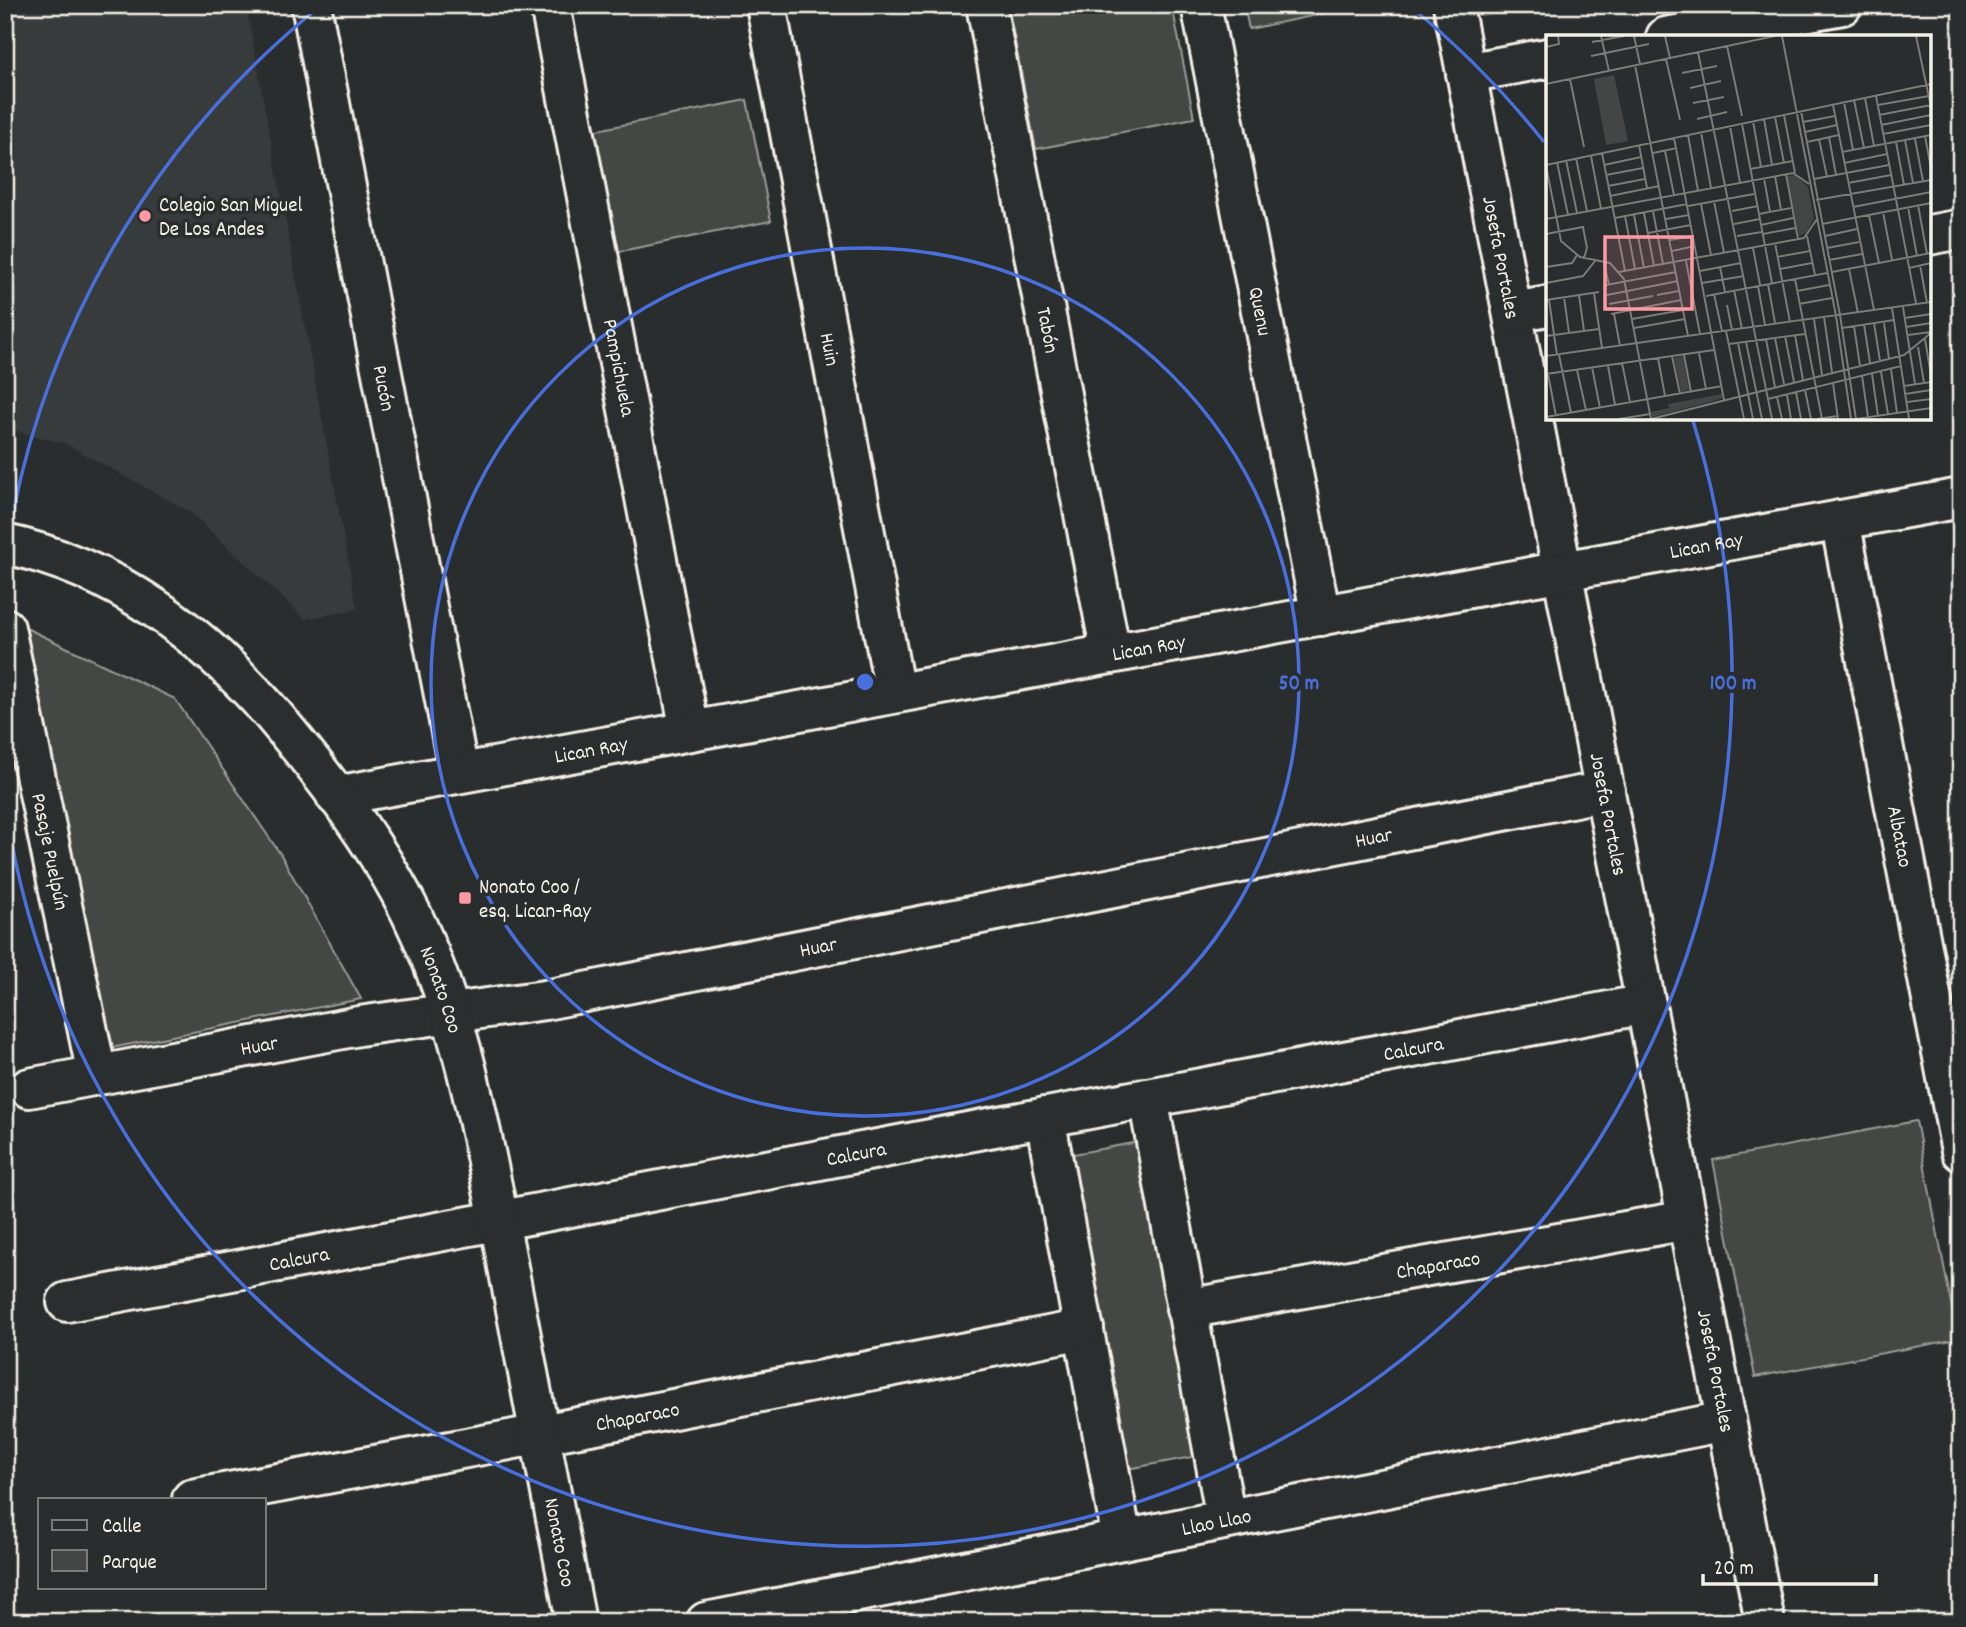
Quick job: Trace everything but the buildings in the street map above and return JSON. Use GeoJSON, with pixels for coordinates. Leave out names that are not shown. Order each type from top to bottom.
{"type":"FeatureCollection","features":[{"type":"Feature","properties":{"kind":"street","name":"Pucón"},"geometry":{"type":"LineString","coordinates":[[310,5],[459,773]]}},
{"type":"Feature","properties":{"kind":"street","name":"Pampichuela"},"geometry":{"type":"LineString","coordinates":[[550,5],[690,731]]}},
{"type":"Feature","properties":{"kind":"street","name":"Huin"},"geometry":{"type":"LineString","coordinates":[[766,5],[895,693]]}},
{"type":"Feature","properties":{"kind":"street","name":"Tabón"},"geometry":{"type":"LineString","coordinates":[[986,5],[1111,654]]}},
{"type":"Feature","properties":{"kind":"street","name":"Quenu"},"geometry":{"type":"LineString","coordinates":[[1201,5],[1321,616]]}},
{"type":"Feature","properties":{"kind":"street","name":"Josefa Portales"},"geometry":{"type":"LineString","coordinates":[[1453,5],[1466,73],[1530,309],[1563,570],[1765,1622]]}},
{"type":"Feature","properties":{"kind":"street"},"geometry":{"type":"LineString","coordinates":[[1677,35],[1842,5]]}},
{"type":"Feature","properties":{"kind":"street"},"geometry":{"type":"LineString","coordinates":[[1466,73],[1546,58]]}},
{"type":"Feature","properties":{"kind":"street"},"geometry":{"type":"LineString","coordinates":[[1931,235],[1961,229]]}},
{"type":"Feature","properties":{"kind":"street","name":"Lican Ray"},"geometry":{"type":"LineString","coordinates":[[336,796],[1961,498]]}},
{"type":"Feature","properties":{"kind":"street","name":"Albatao"},"geometry":{"type":"LineString","coordinates":[[1840,520],[1961,1151]]}},
{"type":"Feature","properties":{"kind":"street","name":"Nonato Coo"},"geometry":{"type":"LineString","coordinates":[[5,544],[33,550],[76,565],[130,591],[178,624],[221,660],[300,747],[376,853],[411,912],[450,1013],[476,1107],[576,1622]]}},
{"type":"Feature","properties":{"kind":"street","name":"Pasaje Puelpún"},"geometry":{"type":"LineString","coordinates":[[5,628],[97,1075]]}},
{"type":"Feature","properties":{"kind":"street","name":"Huar"},"geometry":{"type":"LineString","coordinates":[[29,1088],[359,1026],[545,1000],[1605,791]]}},
{"type":"Feature","properties":{"kind":"street","name":"Calcura"},"geometry":{"type":"LineString","coordinates":[[67,1302],[1646,1004]]}},
{"type":"Feature","properties":{"kind":"street"},"geometry":{"type":"LineString","coordinates":[[1148,1098],[1226,1519]]}},
{"type":"Feature","properties":{"kind":"street"},"geometry":{"type":"LineString","coordinates":[[1045,1118],[1122,1540]]}},
{"type":"Feature","properties":{"kind":"street","name":"Chaparaco"},"geometry":{"type":"LineString","coordinates":[[1186,1309],[1688,1220]]}},
{"type":"Feature","properties":{"kind":"street","name":"Chaparaco"},"geometry":{"type":"LineString","coordinates":[[197,1498],[1084,1329]]}},
{"type":"Feature","properties":{"kind":"street","name":"Llao Llao"},"geometry":{"type":"LineString","coordinates":[[706,1622],[1727,1421]]}},
{"type":"Feature","properties":{"kind":"shaded area","name":"Colegio San Miguel De Los Andes"},"geometry":{"type":"Polygon","coordinates":[[[5,5],[246,5],[357,609],[305,619],[190,512],[66,444],[5,428],[5,5]]]}},
{"type":"Feature","properties":{"kind":"green space"},"geometry":{"type":"Polygon","coordinates":[[[1008,5],[1172,5],[1194,118],[1036,149],[1008,5]]]}},
{"type":"Feature","properties":{"kind":"green space"},"geometry":{"type":"Polygon","coordinates":[[[1244,5],[1366,5],[1249,29],[1244,5]]]}},
{"type":"Feature","properties":{"kind":"green space"},"geometry":{"type":"Polygon","coordinates":[[[747,100],[771,221],[616,252],[592,131],[747,100]]]}},
{"type":"Feature","properties":{"kind":"green space"},"geometry":{"type":"Polygon","coordinates":[[[26,628],[175,699],[281,855],[361,999],[111,1048],[26,628]]]}},
{"type":"Feature","properties":{"kind":"green space"},"geometry":{"type":"Polygon","coordinates":[[[1916,1121],[1958,1339],[1755,1377],[1713,1160],[1916,1121]]]}},
{"type":"Feature","properties":{"kind":"green space"},"geometry":{"type":"Polygon","coordinates":[[[1149,1140],[1208,1454],[1122,1470],[1063,1156],[1149,1140]]]}},
{"type":"Feature","properties":{"kind":"place","name":"Colegio San Miguel De Los Andes"},"geometry":{"type":"Point","coordinates":[145,216]}},
{"type":"Feature","properties":{"kind":"place","name":"Nonato Coo / esq. Lican-Ray"},"geometry":{"type":"Point","coordinates":[465,898]}}]}
